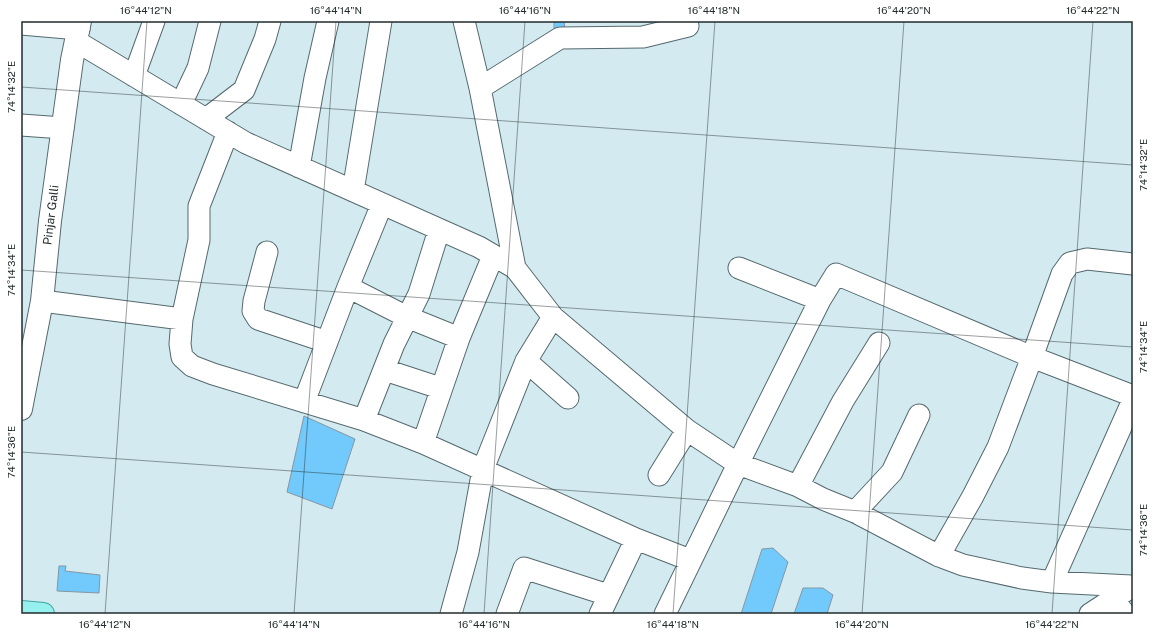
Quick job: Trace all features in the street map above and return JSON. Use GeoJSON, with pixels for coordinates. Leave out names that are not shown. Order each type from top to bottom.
{"type":"FeatureCollection","features":[{"type":"Feature","properties":{"kind":"main road"},"geometry":{"type":"LineString","coordinates":[[21,612],[43,614]]}},
{"type":"Feature","properties":{"kind":"street"},"geometry":{"type":"LineString","coordinates":[[134,76],[154,21]]}},
{"type":"Feature","properties":{"kind":"street"},"geometry":{"type":"LineString","coordinates":[[181,104],[198,68],[210,21]]}},
{"type":"Feature","properties":{"kind":"street"},"geometry":{"type":"LineString","coordinates":[[206,119],[244,90],[265,39],[270,21]]}},
{"type":"Feature","properties":{"kind":"street"},"geometry":{"type":"LineString","coordinates":[[299,167],[315,78],[328,21]]}},
{"type":"Feature","properties":{"kind":"street"},"geometry":{"type":"LineString","coordinates":[[353,191],[382,21]]}},
{"type":"Feature","properties":{"kind":"street"},"geometry":{"type":"LineString","coordinates":[[464,21],[480,88],[515,268]]}},
{"type":"Feature","properties":{"kind":"street"},"geometry":{"type":"LineString","coordinates":[[21,24],[78,30],[134,76],[246,143],[439,230],[515,268],[553,317],[687,430],[738,464],[798,486],[823,499],[855,512],[939,556],[963,565],[1007,575],[1052,582],[1132,586]]}},
{"type":"Feature","properties":{"kind":"street"},"geometry":{"type":"LineString","coordinates":[[480,88],[560,38],[643,37],[688,26]]}},
{"type":"Feature","properties":{"kind":"street","name":"Pinjar Galli"},"geometry":{"type":"LineString","coordinates":[[21,409],[42,301],[62,128],[78,30]]}},
{"type":"Feature","properties":{"kind":"street"},"geometry":{"type":"LineString","coordinates":[[21,125],[62,128]]}},
{"type":"Feature","properties":{"kind":"street"},"geometry":{"type":"LineString","coordinates":[[228,132],[199,206],[198,240],[182,319],[180,344],[182,357],[192,366],[213,374],[364,420],[423,443],[636,539],[690,560]]}},
{"type":"Feature","properties":{"kind":"street"},"geometry":{"type":"LineString","coordinates":[[304,402],[348,287],[382,204]]}},
{"type":"Feature","properties":{"kind":"street"},"geometry":{"type":"LineString","coordinates":[[364,420],[407,317],[419,294],[439,230]]}},
{"type":"Feature","properties":{"kind":"street"},"geometry":{"type":"LineString","coordinates":[[268,252],[254,301],[254,311],[258,319],[327,342]]}},
{"type":"Feature","properties":{"kind":"street"},"geometry":{"type":"LineString","coordinates":[[423,443],[440,388],[493,256]]}},
{"type":"Feature","properties":{"kind":"street"},"geometry":{"type":"LineString","coordinates":[[939,556],[973,496],[998,447],[1062,274],[1070,263],[1087,259],[1133,264]]}},
{"type":"Feature","properties":{"kind":"street"},"geometry":{"type":"LineString","coordinates":[[739,268],[820,300]]}},
{"type":"Feature","properties":{"kind":"street"},"geometry":{"type":"LineString","coordinates":[[665,614],[690,560],[820,300],[836,274],[1032,357],[1133,396]]}},
{"type":"Feature","properties":{"kind":"street"},"geometry":{"type":"LineString","coordinates":[[348,287],[407,317],[459,338]]}},
{"type":"Feature","properties":{"kind":"street"},"geometry":{"type":"LineString","coordinates":[[42,301],[182,319]]}},
{"type":"Feature","properties":{"kind":"street"},"geometry":{"type":"LineString","coordinates":[[452,614],[468,552],[483,469],[526,362],[553,317]]}},
{"type":"Feature","properties":{"kind":"street"},"geometry":{"type":"LineString","coordinates":[[798,486],[843,401],[879,343]]}},
{"type":"Feature","properties":{"kind":"street"},"geometry":{"type":"LineString","coordinates":[[526,362],[568,398]]}},
{"type":"Feature","properties":{"kind":"street"},"geometry":{"type":"LineString","coordinates":[[385,370],[440,388]]}},
{"type":"Feature","properties":{"kind":"street"},"geometry":{"type":"LineString","coordinates":[[1052,582],[1133,400]]}},
{"type":"Feature","properties":{"kind":"street"},"geometry":{"type":"LineString","coordinates":[[855,512],[892,472],[919,415]]}},
{"type":"Feature","properties":{"kind":"street"},"geometry":{"type":"LineString","coordinates":[[659,474],[687,430]]}},
{"type":"Feature","properties":{"kind":"street"},"geometry":{"type":"LineString","coordinates":[[600,614],[636,539]]}},
{"type":"Feature","properties":{"kind":"street"},"geometry":{"type":"LineString","coordinates":[[507,614],[524,568],[608,595]]}},
{"type":"Feature","properties":{"kind":"street"},"geometry":{"type":"LineString","coordinates":[[1090,614],[1119,606],[1132,586]]}},
{"type":"Feature","properties":{"kind":"building"},"geometry":{"type":"Polygon","coordinates":[[[554,21],[564,21],[565,30],[554,30],[554,21]]]}},
{"type":"Feature","properties":{"kind":"building"},"geometry":{"type":"Polygon","coordinates":[[[304,416],[355,439],[332,509],[287,492],[304,416]]]}},
{"type":"Feature","properties":{"kind":"building"},"geometry":{"type":"Polygon","coordinates":[[[773,548],[788,562],[771,614],[741,614],[762,549],[773,548]]]}},
{"type":"Feature","properties":{"kind":"building"},"geometry":{"type":"Polygon","coordinates":[[[59,566],[66,566],[65,571],[100,575],[99,593],[57,591],[59,566]]]}},
{"type":"Feature","properties":{"kind":"building"},"geometry":{"type":"Polygon","coordinates":[[[803,588],[823,588],[833,595],[827,614],[794,614],[803,588]]]}}]}
